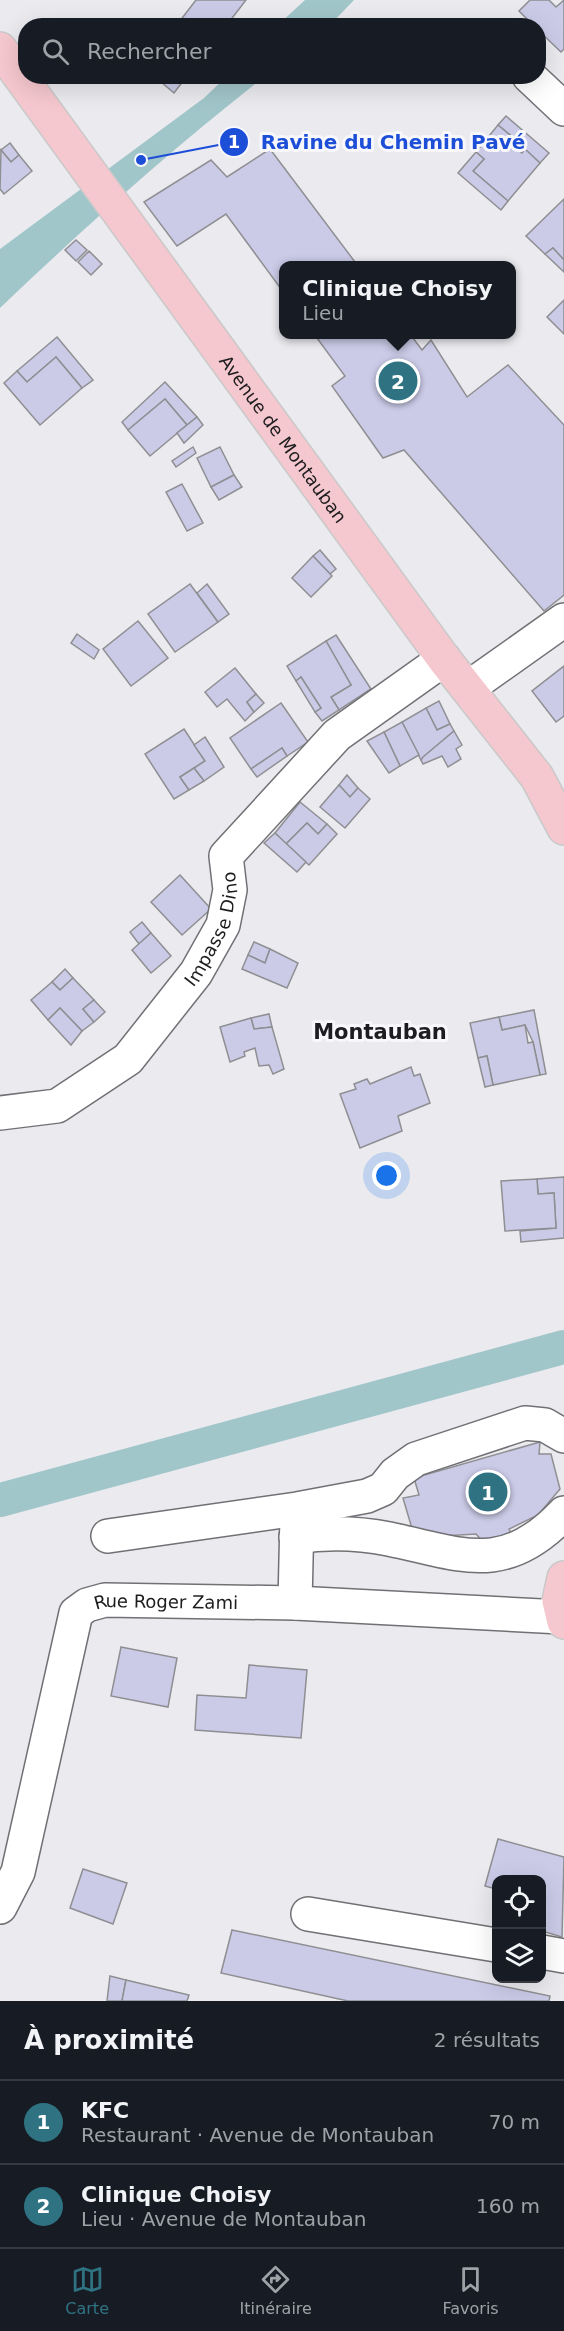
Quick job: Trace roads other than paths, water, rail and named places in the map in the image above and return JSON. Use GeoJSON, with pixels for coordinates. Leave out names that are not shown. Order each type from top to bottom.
{"type":"FeatureCollection","features":[{"type":"Feature","properties":{"kind":"main road","name":"Avenue de Montauban"},"geometry":{"type":"LineString","coordinates":[[0,49],[18,73]]}},
{"type":"Feature","properties":{"kind":"main road","name":"Avenue de Montauban"},"geometry":{"type":"LineString","coordinates":[[26,84],[444,659],[537,777],[564,828]]}},
{"type":"Feature","properties":{"kind":"main road"},"geometry":{"type":"LineString","coordinates":[[563,1620],[559,1601],[564,1578]]}},
{"type":"Feature","properties":{"kind":"street"},"geometry":{"type":"LineString","coordinates":[[537,84],[564,109]]}},
{"type":"Feature","properties":{"kind":"street"},"geometry":{"type":"LineString","coordinates":[[468,688],[564,620]]}},
{"type":"Feature","properties":{"kind":"street","name":"Impasse Dino"},"geometry":{"type":"LineString","coordinates":[[0,1113],[57,1106],[128,1059],[196,973],[224,925],[230,890],[226,856],[337,735],[444,659]]}},
{"type":"Feature","properties":{"kind":"street"},"geometry":{"type":"LineString","coordinates":[[108,1536],[297,1523],[382,1489],[395,1474],[416,1459],[525,1423],[545,1425],[564,1436]]}},
{"type":"Feature","properties":{"kind":"street"},"geometry":{"type":"LineString","coordinates":[[297,1523],[336,1533],[388,1539],[446,1554],[478,1558],[510,1551],[537,1536],[564,1513]]}},
{"type":"Feature","properties":{"kind":"street"},"geometry":{"type":"LineString","coordinates":[[295,1603],[297,1523]]}},
{"type":"Feature","properties":{"kind":"street","name":"Rue Roger Zami"},"geometry":{"type":"LineString","coordinates":[[0,1906],[18,1872],[75,1613],[87,1605],[105,1600],[295,1603],[563,1620]]}},
{"type":"Feature","properties":{"kind":"street"},"geometry":{"type":"LineString","coordinates":[[308,1914],[492,1944]]}},
{"type":"Feature","properties":{"kind":"street"},"geometry":{"type":"LineString","coordinates":[[546,1953],[564,1956]]}},
{"type":"Feature","properties":{"kind":"water"},"geometry":{"type":"Polygon","coordinates":[[[305,0],[354,0],[337,18],[286,18],[305,0]]]}},
{"type":"Feature","properties":{"kind":"water"},"geometry":{"type":"Polygon","coordinates":[[[219,84],[255,84],[129,189],[0,308],[0,249],[204,98],[219,84]]]}},
{"type":"Feature","properties":{"kind":"waterway"},"geometry":{"type":"LineString","coordinates":[[0,1500],[564,1347]]}},
{"type":"Feature","properties":{"kind":"place","name":"Ravine du Chemin Pavé"},"geometry":{"type":"Point","coordinates":[141,160]}},
{"type":"Feature","properties":{"kind":"place","name":"Clinique Choisy"},"geometry":{"type":"Point","coordinates":[398,381]}},
{"type":"Feature","properties":{"kind":"place","name":"KFC"},"geometry":{"type":"Point","coordinates":[488,1492]}},
{"type":"Feature","properties":{"kind":"district","name":"Montauban"},"geometry":{"type":"Point","coordinates":[380,1032]}}]}
